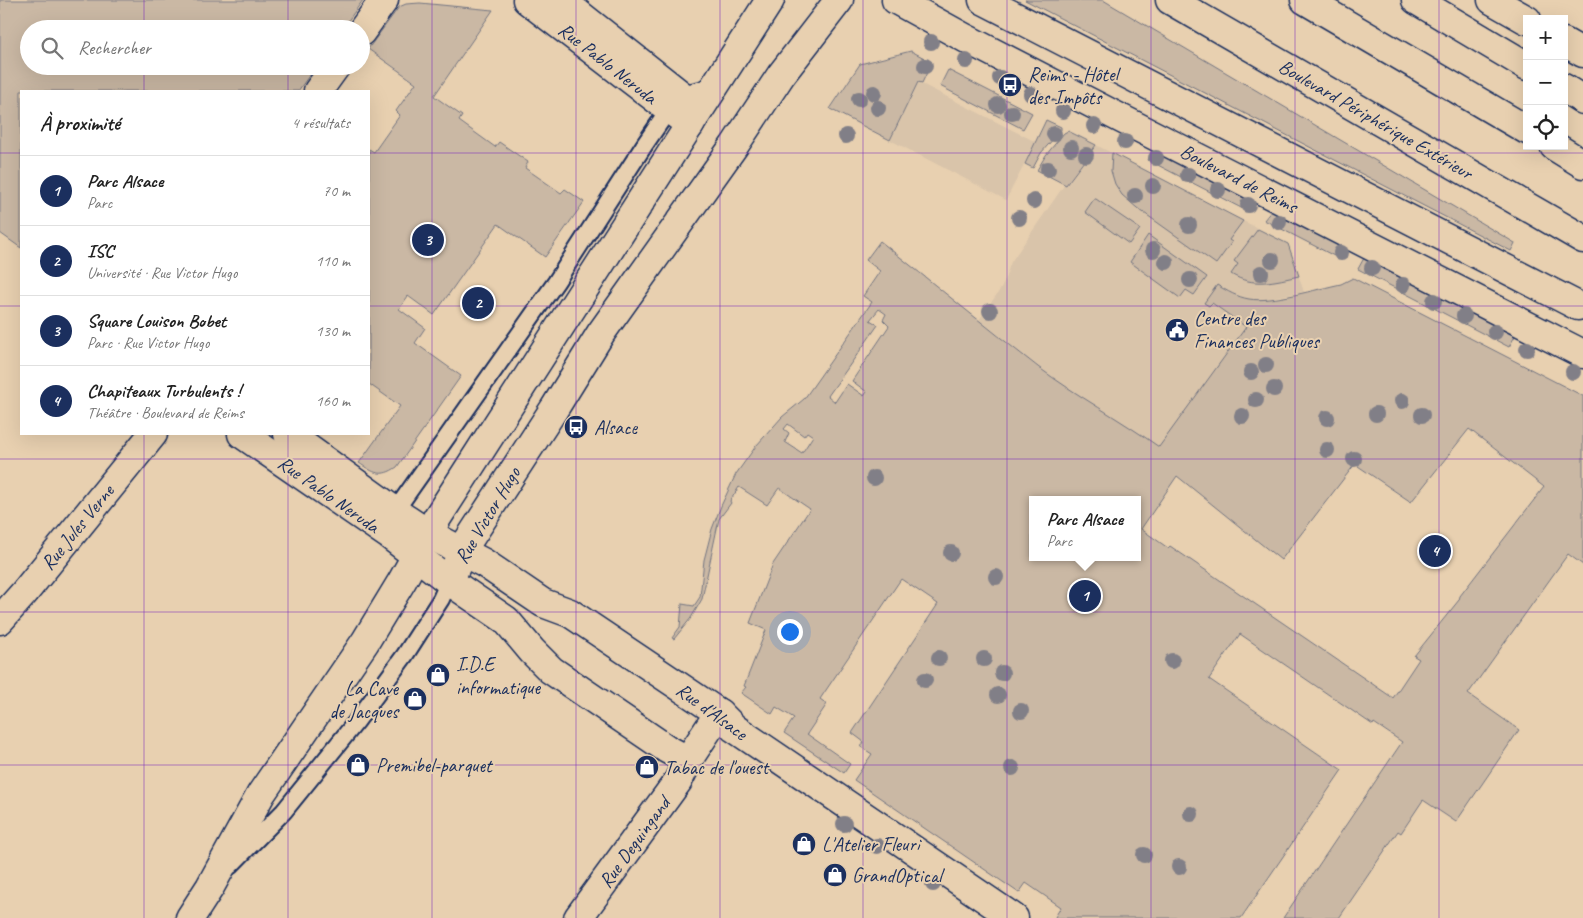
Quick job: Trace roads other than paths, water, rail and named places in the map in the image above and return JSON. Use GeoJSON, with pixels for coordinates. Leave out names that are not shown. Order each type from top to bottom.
{"type":"FeatureCollection","features":[{"type":"Feature","properties":{"kind":"main road"},"geometry":{"type":"LineString","coordinates":[[370,20],[384,0]]}},
{"type":"Feature","properties":{"kind":"main road","name":"Rue Pablo Neruda"},"geometry":{"type":"LineString","coordinates":[[527,0],[689,106]]}},
{"type":"Feature","properties":{"kind":"main road","name":"Rue Pablo Neruda"},"geometry":{"type":"LineString","coordinates":[[561,0],[689,106]]}},
{"type":"Feature","properties":{"kind":"main road","name":"Rue Victor Hugo"},"geometry":{"type":"LineString","coordinates":[[190,918],[210,888],[261,794],[364,642],[402,581],[422,544],[689,106],[770,0]]}},
{"type":"Feature","properties":{"kind":"main road","name":"Rue Victor Hugo"},"geometry":{"type":"LineString","coordinates":[[449,581],[463,551],[601,333],[781,75],[839,0]]}},
{"type":"Feature","properties":{"kind":"main road","name":"Boulevard de Reims"},"geometry":{"type":"LineString","coordinates":[[896,0],[1120,118],[1583,354]]}},
{"type":"Feature","properties":{"kind":"main road"},"geometry":{"type":"LineString","coordinates":[[984,0],[1578,306]]}},
{"type":"Feature","properties":{"kind":"main road","name":"Boulevard Périphérique Extérieur"},"geometry":{"type":"LineString","coordinates":[[1170,0],[1583,239]]}},
{"type":"Feature","properties":{"kind":"main road"},"geometry":{"type":"LineString","coordinates":[[1305,0],[1523,128]]}},
{"type":"Feature","properties":{"kind":"main road"},"geometry":{"type":"LineString","coordinates":[[1416,0],[1523,64]]}},
{"type":"Feature","properties":{"kind":"main road"},"geometry":{"type":"LineString","coordinates":[[1492,0],[1523,18]]}},
{"type":"Feature","properties":{"kind":"main road"},"geometry":{"type":"LineString","coordinates":[[1568,44],[1583,53]]}},
{"type":"Feature","properties":{"kind":"main road"},"geometry":{"type":"LineString","coordinates":[[319,90],[330,75]]}},
{"type":"Feature","properties":{"kind":"main road"},"geometry":{"type":"LineString","coordinates":[[1568,91],[1583,100]]}},
{"type":"Feature","properties":{"kind":"main road"},"geometry":{"type":"LineString","coordinates":[[1560,150],[1583,164]]}},
{"type":"Feature","properties":{"kind":"main road","name":"Rue Jules Verne"},"geometry":{"type":"LineString","coordinates":[[0,620],[152,435]]}},
{"type":"Feature","properties":{"kind":"main road","name":"Rue Pablo Neruda"},"geometry":{"type":"LineString","coordinates":[[244,435],[422,544]]}},
{"type":"Feature","properties":{"kind":"main road","name":"Rue Pablo Neruda"},"geometry":{"type":"LineString","coordinates":[[289,435],[395,511],[422,544]]}},
{"type":"Feature","properties":{"kind":"main road"},"geometry":{"type":"LineString","coordinates":[[422,544],[449,581],[506,620],[551,670],[667,749],[676,754],[690,757]]}},
{"type":"Feature","properties":{"kind":"main road","name":"Rue d'Alsace"},"geometry":{"type":"LineString","coordinates":[[422,544],[463,551],[543,602],[570,613],[719,713],[734,728],[1014,918]]}},
{"type":"Feature","properties":{"kind":"main road","name":"Rue Deguingand"},"geometry":{"type":"LineString","coordinates":[[578,918],[678,781],[690,757],[719,713]]}},
{"type":"Feature","properties":{"kind":"lane"},"geometry":{"type":"LineString","coordinates":[[395,511],[556,282],[689,106]]}},
{"type":"Feature","properties":{"kind":"lane","name":"Rue Victor Hugo"},"geometry":{"type":"LineString","coordinates":[[210,888],[284,811],[356,722],[405,654],[441,598],[449,581]]}},
{"type":"Feature","properties":{"kind":"place","name":"Reims - Hôtel des Impôts"},"geometry":{"type":"Point","coordinates":[1010,85]}},
{"type":"Feature","properties":{"kind":"place","name":"Square Louison Bobet"},"geometry":{"type":"Point","coordinates":[428,240]}},
{"type":"Feature","properties":{"kind":"place","name":"ISC"},"geometry":{"type":"Point","coordinates":[478,303]}},
{"type":"Feature","properties":{"kind":"place","name":"Centre des Finances Publiques"},"geometry":{"type":"Point","coordinates":[1177,330]}},
{"type":"Feature","properties":{"kind":"place","name":"Alsace"},"geometry":{"type":"Point","coordinates":[576,427]}},
{"type":"Feature","properties":{"kind":"place","name":"Chapiteaux Turbulents !"},"geometry":{"type":"Point","coordinates":[1435,551]}},
{"type":"Feature","properties":{"kind":"place","name":"Parc Alsace"},"geometry":{"type":"Point","coordinates":[1085,596]}},
{"type":"Feature","properties":{"kind":"place","name":"I.D.E informatique"},"geometry":{"type":"Point","coordinates":[438,675]}},
{"type":"Feature","properties":{"kind":"place","name":"La Cave de Jacques"},"geometry":{"type":"Point","coordinates":[415,699]}},
{"type":"Feature","properties":{"kind":"place","name":"Premibel-parquet"},"geometry":{"type":"Point","coordinates":[358,765]}},
{"type":"Feature","properties":{"kind":"place","name":"Tabac de l'ouest"},"geometry":{"type":"Point","coordinates":[647,767]}},
{"type":"Feature","properties":{"kind":"place","name":"L'Atelier Fleuri"},"geometry":{"type":"Point","coordinates":[804,844]}},
{"type":"Feature","properties":{"kind":"place","name":"GrandOptical"},"geometry":{"type":"Point","coordinates":[835,875]}}]}
